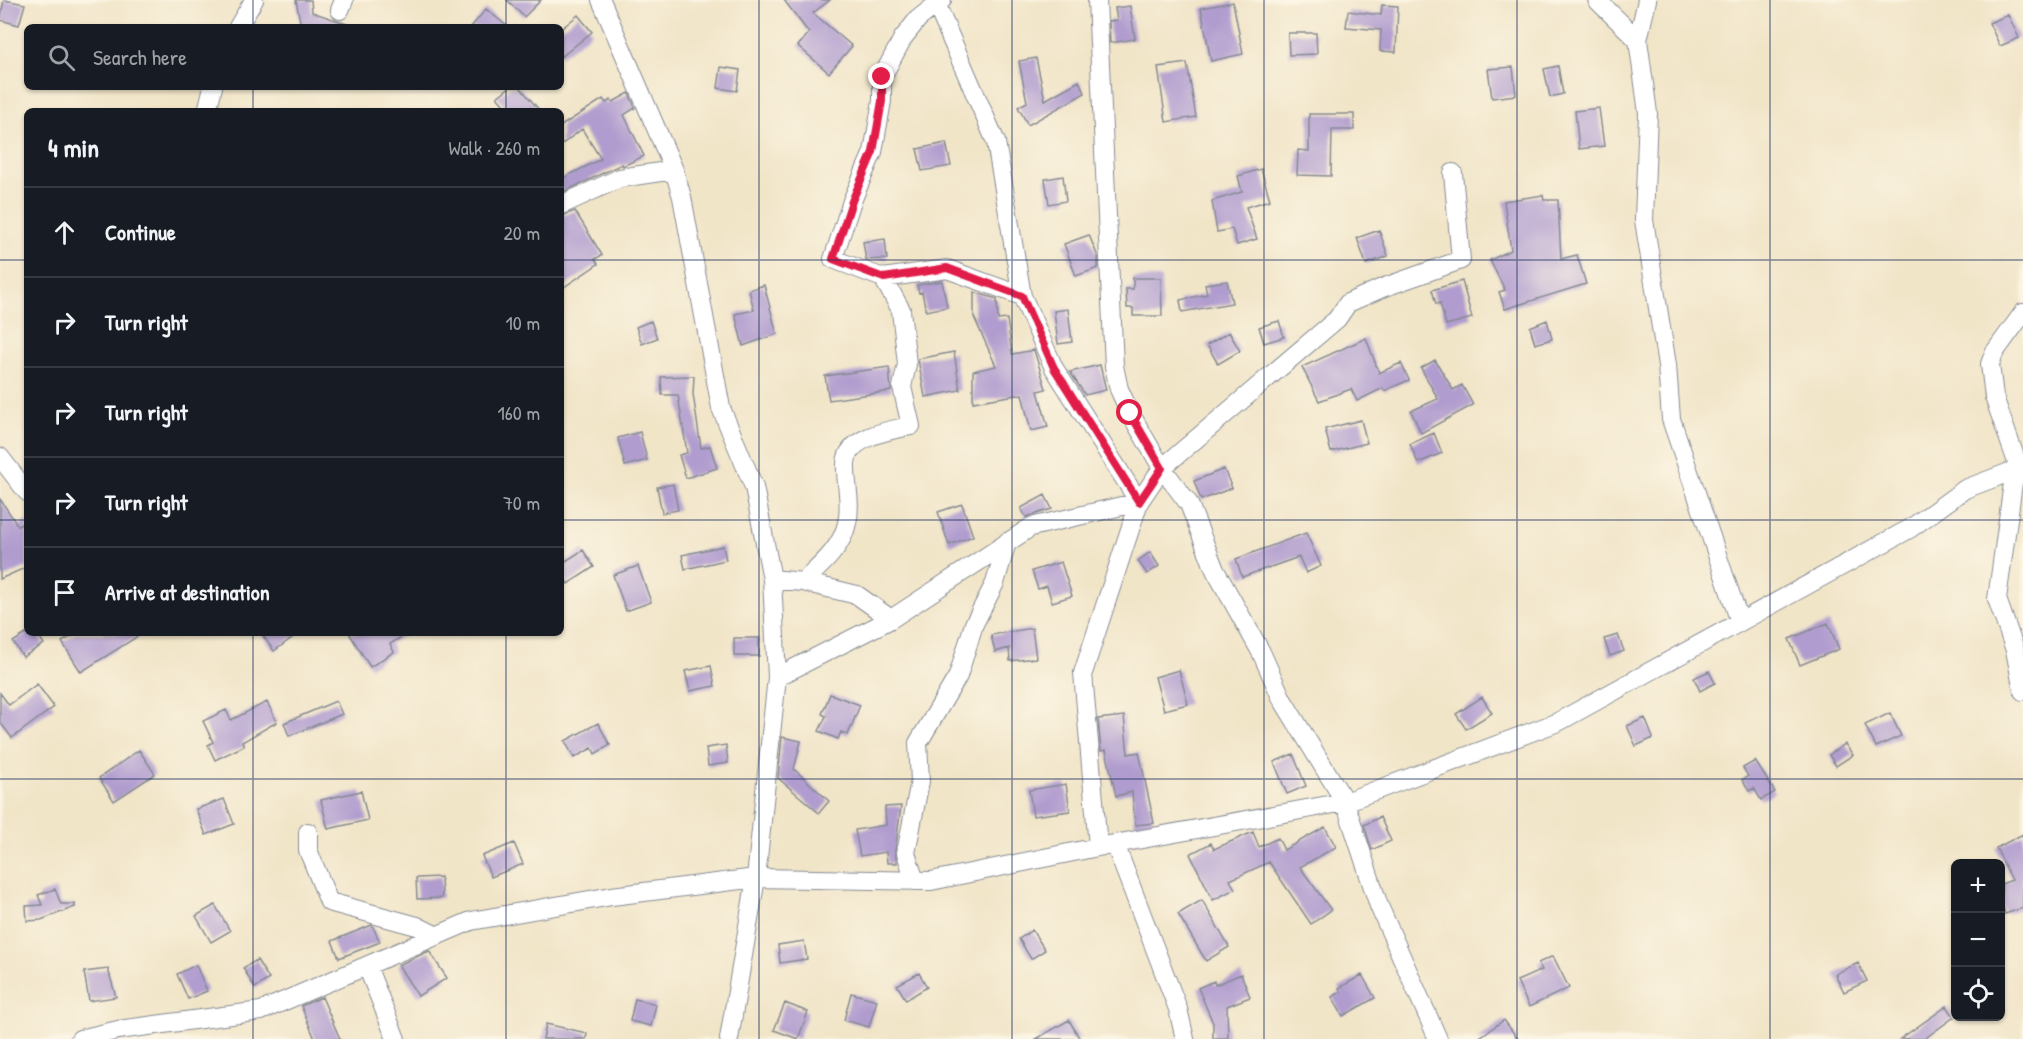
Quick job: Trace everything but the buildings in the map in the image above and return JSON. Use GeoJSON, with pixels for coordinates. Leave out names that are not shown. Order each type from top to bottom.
{"type":"FeatureCollection","features":[{"type":"Feature","properties":{"kind":"street"},"geometry":{"type":"LineString","coordinates":[[240,24],[254,0]]}},
{"type":"Feature","properties":{"kind":"street"},"geometry":{"type":"LineString","coordinates":[[601,0],[674,170],[682,197],[721,408],[754,487],[772,579],[777,677],[756,878],[729,1039]]}},
{"type":"Feature","properties":{"kind":"street"},"geometry":{"type":"LineString","coordinates":[[1097,0],[1114,366],[1119,389],[1130,413],[1162,468],[1189,504],[1215,570],[1261,652],[1282,699],[1345,802],[1380,906],[1438,1039]]}},
{"type":"Feature","properties":{"kind":"street"},"geometry":{"type":"LineString","coordinates":[[1597,0],[1638,40]]}},
{"type":"Feature","properties":{"kind":"street"},"geometry":{"type":"LineString","coordinates":[[1647,0],[1638,40],[1648,113],[1644,220],[1666,365],[1671,419],[1740,622]]}},
{"type":"Feature","properties":{"kind":"street"},"geometry":{"type":"LineString","coordinates":[[1022,296],[947,268],[884,278],[833,259],[852,201],[873,152],[882,101],[882,77],[903,38],[918,19],[939,3],[996,142],[1022,296],[1054,368],[1139,502]]}},
{"type":"Feature","properties":{"kind":"street"},"geometry":{"type":"LineString","coordinates":[[208,108],[212,90]]}},
{"type":"Feature","properties":{"kind":"street"},"geometry":{"type":"LineString","coordinates":[[564,204],[620,178],[674,170]]}},
{"type":"Feature","properties":{"kind":"street"},"geometry":{"type":"LineString","coordinates":[[1185,1039],[1178,1009],[1106,845],[1083,673],[1139,502],[1162,468],[1337,319],[1348,303],[1382,288],[1461,260],[1453,173]]}},
{"type":"Feature","properties":{"kind":"street"},"geometry":{"type":"LineString","coordinates":[[803,582],[830,555],[847,524],[850,487],[846,461],[853,450],[867,436],[911,426],[902,387],[907,364],[901,310],[884,278]]}},
{"type":"Feature","properties":{"kind":"street"},"geometry":{"type":"LineString","coordinates":[[2023,313],[1994,353],[1990,364],[1994,397],[2021,467],[2013,483],[1997,599],[2015,650],[2023,691]]}},
{"type":"Feature","properties":{"kind":"street"},"geometry":{"type":"LineString","coordinates":[[0,457],[24,488]]}},
{"type":"Feature","properties":{"kind":"street"},"geometry":{"type":"LineString","coordinates":[[80,1039],[118,1030],[261,1011],[471,921],[612,896],[756,878],[931,881],[1106,845],[1345,802],[1558,722],[1911,528],[1965,489],[2021,467]]}},
{"type":"Feature","properties":{"kind":"street"},"geometry":{"type":"LineString","coordinates":[[777,677],[891,619],[1031,528],[1139,502]]}},
{"type":"Feature","properties":{"kind":"street"},"geometry":{"type":"LineString","coordinates":[[915,881],[906,853],[920,780],[918,743],[958,676],[974,624],[995,583],[1007,542]]}},
{"type":"Feature","properties":{"kind":"street"},"geometry":{"type":"LineString","coordinates":[[772,579],[803,582],[857,595],[891,619]]}},
{"type":"Feature","properties":{"kind":"street"},"geometry":{"type":"LineString","coordinates":[[308,832],[308,850],[329,902],[417,926],[437,936]]}},
{"type":"Feature","properties":{"kind":"street"},"geometry":{"type":"LineString","coordinates":[[368,966],[396,1039]]}},
{"type":"Feature","properties":{"kind":"route"},"geometry":{"type":"LineString","coordinates":[[882,77],[882,101],[873,152],[852,201],[833,259],[884,278],[947,268],[1022,296],[1054,368],[1139,502],[1162,468],[1130,413]]}}]}
